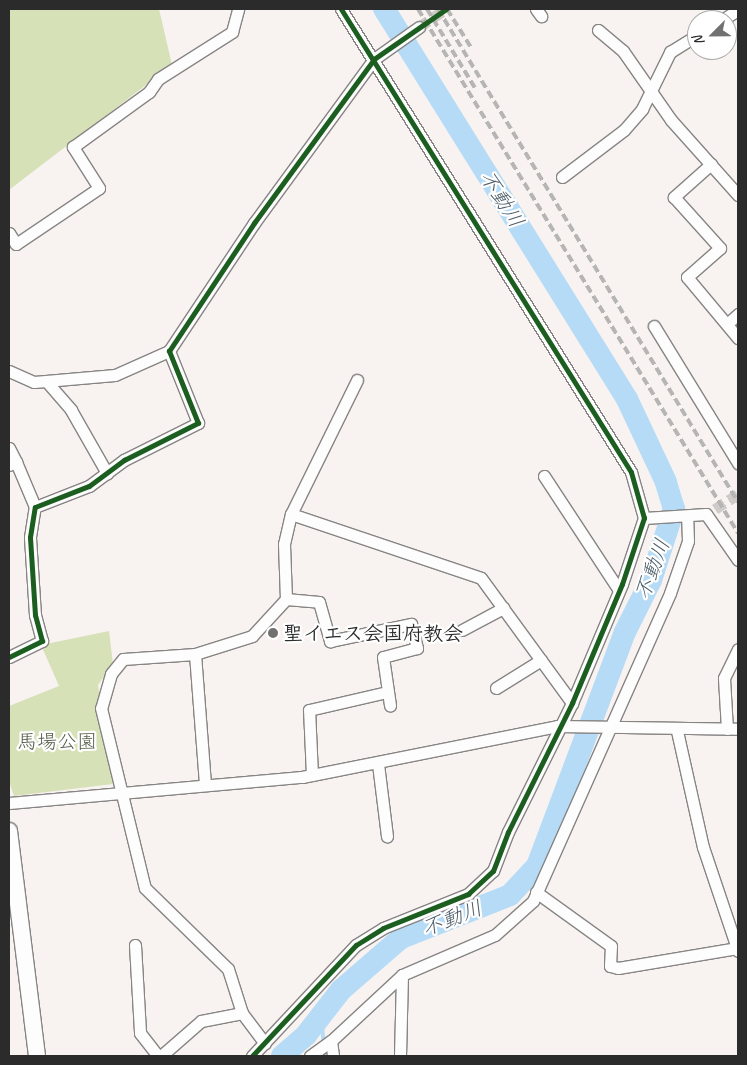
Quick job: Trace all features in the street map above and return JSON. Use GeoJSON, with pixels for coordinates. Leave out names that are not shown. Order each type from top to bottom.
{"type":"FeatureCollection","features":[{"type":"Feature","properties":{"kind":"street"},"geometry":{"type":"LineString","coordinates":[[9,233],[16,244],[98,188],[73,147],[149,92],[158,80],[232,32],[238,9]]}},
{"type":"Feature","properties":{"kind":"street"},"geometry":{"type":"LineString","coordinates":[[252,1056],[356,945],[383,928],[482,885],[493,871],[557,726],[572,704],[620,590],[644,518],[631,472],[341,9]]}},
{"type":"Feature","properties":{"kind":"street"},"geometry":{"type":"LineString","coordinates":[[9,371],[34,382],[116,375],[169,351],[254,222],[374,59],[419,27]]}},
{"type":"Feature","properties":{"kind":"street"},"geometry":{"type":"LineString","coordinates":[[598,30],[624,51],[652,89],[671,120],[738,195]]}},
{"type":"Feature","properties":{"kind":"street"},"geometry":{"type":"LineString","coordinates":[[562,177],[624,130],[642,109],[670,52],[687,41]]}},
{"type":"Feature","properties":{"kind":"street"},"geometry":{"type":"LineString","coordinates":[[710,164],[674,197],[720,248],[687,277],[738,338]]}},
{"type":"Feature","properties":{"kind":"street"},"geometry":{"type":"LineString","coordinates":[[727,324],[738,314]]}},
{"type":"Feature","properties":{"kind":"street"},"geometry":{"type":"LineString","coordinates":[[654,326],[738,463]]}},
{"type":"Feature","properties":{"kind":"street"},"geometry":{"type":"LineString","coordinates":[[35,507],[89,486],[107,473],[198,423],[169,351]]}},
{"type":"Feature","properties":{"kind":"street"},"geometry":{"type":"LineString","coordinates":[[265,1043],[242,1013],[228,969],[145,888],[100,708],[111,674],[123,659],[195,654],[252,636],[286,599],[284,544],[291,514],[357,380]]}},
{"type":"Feature","properties":{"kind":"street"},"geometry":{"type":"LineString","coordinates":[[47,382],[71,410],[107,473]]}},
{"type":"Feature","properties":{"kind":"street"},"geometry":{"type":"LineString","coordinates":[[9,448],[12,463],[35,507],[30,537],[35,614],[42,641],[9,657]]}},
{"type":"Feature","properties":{"kind":"street"},"geometry":{"type":"LineString","coordinates":[[544,476],[620,590]]}},
{"type":"Feature","properties":{"kind":"street"},"geometry":{"type":"LineString","coordinates":[[644,518],[687,518],[711,512],[738,560]]}},
{"type":"Feature","properties":{"kind":"street"},"geometry":{"type":"LineString","coordinates":[[291,514],[481,578],[572,704]]}},
{"type":"Feature","properties":{"kind":"street"},"geometry":{"type":"LineString","coordinates":[[310,1056],[331,1041],[402,975],[495,934],[518,916],[536,892],[609,727],[639,667],[682,562],[687,518]]}},
{"type":"Feature","properties":{"kind":"street"},"geometry":{"type":"LineString","coordinates":[[286,599],[319,602],[330,641],[411,624],[416,648],[383,657],[390,705]]}},
{"type":"Feature","properties":{"kind":"street"},"geometry":{"type":"LineString","coordinates":[[462,630],[503,608]]}},
{"type":"Feature","properties":{"kind":"street"},"geometry":{"type":"LineString","coordinates":[[9,803],[312,775],[378,764],[557,726],[677,731],[732,729],[724,678],[738,649]]}},
{"type":"Feature","properties":{"kind":"street"},"geometry":{"type":"LineString","coordinates":[[195,654],[205,784]]}},
{"type":"Feature","properties":{"kind":"street"},"geometry":{"type":"LineString","coordinates":[[496,688],[541,660]]}},
{"type":"Feature","properties":{"kind":"street"},"geometry":{"type":"LineString","coordinates":[[312,775],[309,710],[387,692]]}},
{"type":"Feature","properties":{"kind":"street"},"geometry":{"type":"LineString","coordinates":[[536,892],[611,946],[610,966],[615,971],[737,950],[703,846],[677,731]]}},
{"type":"Feature","properties":{"kind":"street"},"geometry":{"type":"LineString","coordinates":[[378,764],[387,836]]}},
{"type":"Feature","properties":{"kind":"street"},"geometry":{"type":"LineString","coordinates":[[9,830],[37,1056]]}},
{"type":"Feature","properties":{"kind":"street"},"geometry":{"type":"LineString","coordinates":[[135,945],[140,1033],[160,1056],[201,1021],[242,1013]]}},
{"type":"Feature","properties":{"kind":"street"},"geometry":{"type":"LineString","coordinates":[[400,1056],[402,975]]}},
{"type":"Feature","properties":{"kind":"street"},"geometry":{"type":"LineString","coordinates":[[331,1041],[332,1056]]}},
{"type":"Feature","properties":{"kind":"green space"},"geometry":{"type":"Polygon","coordinates":[[[9,9],[159,9],[172,65],[9,190],[9,9]]]}},
{"type":"Feature","properties":{"kind":"green space","name":"馬場公園"},"geometry":{"type":"Polygon","coordinates":[[[109,631],[113,664],[98,685],[113,784],[14,796],[9,781],[9,706],[59,686],[41,645],[109,631]]]}},
{"type":"Feature","properties":{"kind":"waterway","name":"不動川"},"geometry":{"type":"LineString","coordinates":[[282,1056],[306,1035],[341,990],[401,938],[510,895],[537,866],[625,632],[651,580],[674,509],[666,482],[627,399],[384,9]]}},
{"type":"Feature","properties":{"kind":"waterway"},"geometry":{"type":"LineString","coordinates":[[321,1016],[325,1056]]}},
{"type":"Feature","properties":{"kind":"tunnel"},"geometry":{"type":"LineString","coordinates":[[419,27],[446,9]]}},
{"type":"Feature","properties":{"kind":"tunnel"},"geometry":{"type":"LineString","coordinates":[[715,509],[738,494]]}},
{"type":"Feature","properties":{"kind":"railway"},"geometry":{"type":"LineString","coordinates":[[418,9],[738,533]]}},
{"type":"Feature","properties":{"kind":"railway"},"geometry":{"type":"LineString","coordinates":[[427,9],[475,88]]}},
{"type":"Feature","properties":{"kind":"railway"},"geometry":{"type":"LineString","coordinates":[[438,9],[738,502]]}},
{"type":"Feature","properties":{"kind":"railway"},"geometry":{"type":"LineString","coordinates":[[447,9],[472,49]]}},
{"type":"Feature","properties":{"kind":"cycle path"},"geometry":{"type":"LineString","coordinates":[[252,1056],[356,945],[383,928],[468,894],[493,871],[508,832],[572,703],[622,584],[644,518],[631,472],[341,9]]}},
{"type":"Feature","properties":{"kind":"cycle path"},"geometry":{"type":"LineString","coordinates":[[9,657],[42,641],[35,615],[30,537],[35,507],[89,486],[124,460],[198,423],[169,351],[254,223],[374,59],[446,9]]}},
{"type":"Feature","properties":{"kind":"place","name":"聖イエス会国府教会"},"geometry":{"type":"Point","coordinates":[273,633]}}]}
